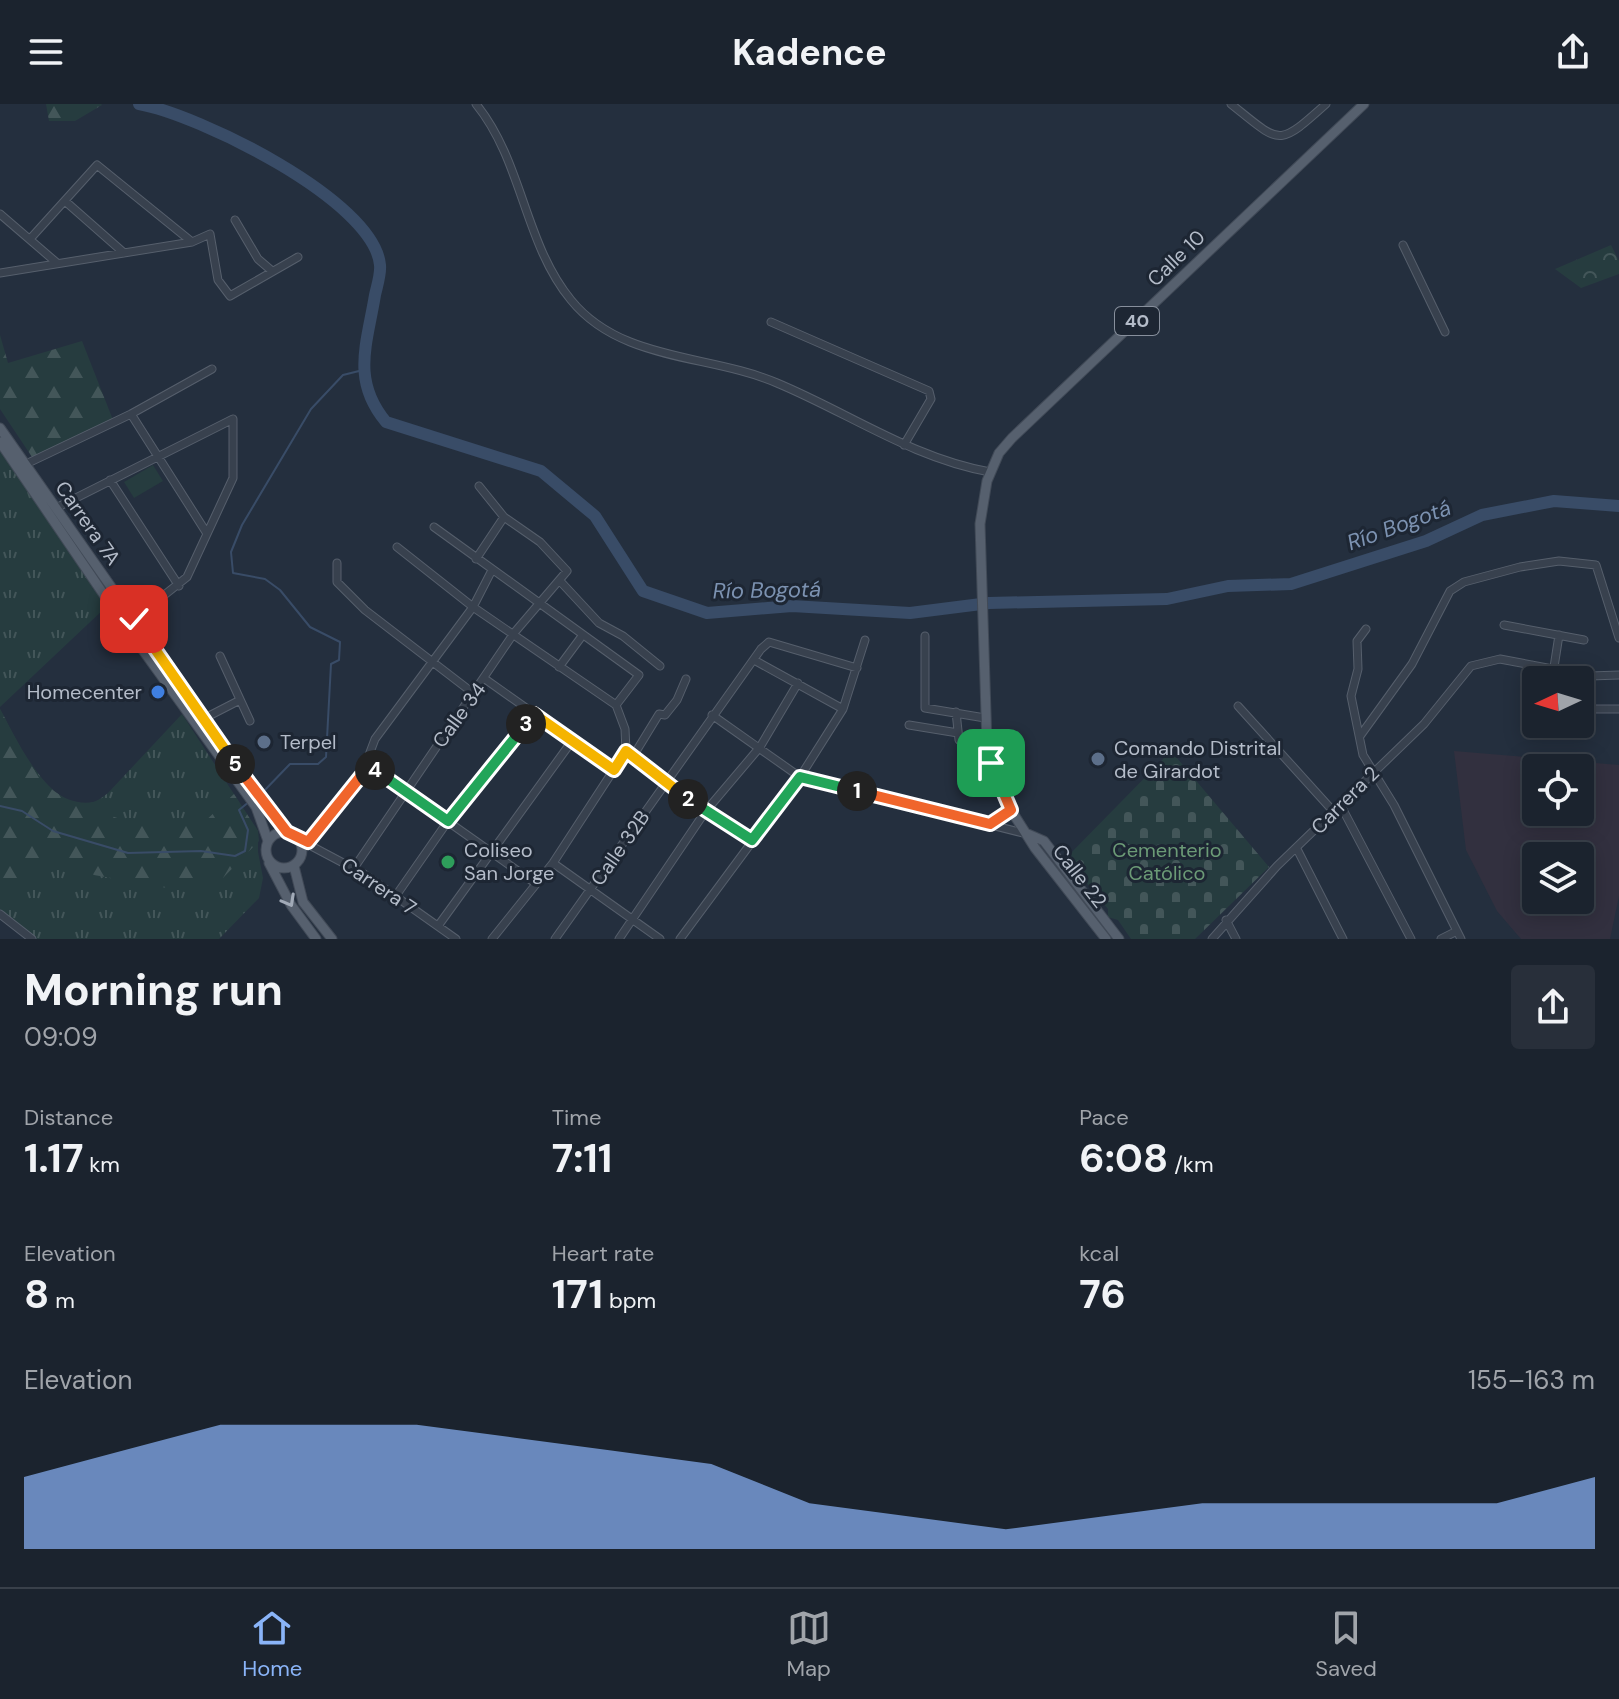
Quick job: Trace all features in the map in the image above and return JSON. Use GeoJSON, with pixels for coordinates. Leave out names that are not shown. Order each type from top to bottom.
{"type":"FeatureCollection","features":[{"type":"Feature","properties":{"kind":"main road","name":"Calle 10"},"geometry":{"type":"LineString","coordinates":[[982,630],[980,524],[990,472],[1012,438],[1364,104]]}},
{"type":"Feature","properties":{"kind":"main road","name":"Carrera 7A"},"geometry":{"type":"LineString","coordinates":[[0,428],[203,719],[259,805],[287,832]]}},
{"type":"Feature","properties":{"kind":"main road","name":"Carrera 7A"},"geometry":{"type":"LineString","coordinates":[[0,442],[119,617],[248,789]]}},
{"type":"Feature","properties":{"kind":"main road","name":"Calle 22"},"geometry":{"type":"LineString","coordinates":[[982,630],[985,718],[991,763],[1011,810],[1106,939]]}},
{"type":"Feature","properties":{"kind":"main road","name":"Carrera 7A"},"geometry":{"type":"LineString","coordinates":[[259,805],[268,841]]}},
{"type":"Feature","properties":{"kind":"main road"},"geometry":{"type":"LineString","coordinates":[[316,939],[291,905],[268,860],[268,841],[278,833],[287,832],[303,840],[302,853],[294,866],[303,902],[332,939]]}},
{"type":"Feature","properties":{"kind":"main road","name":"Calle 22"},"geometry":{"type":"LineString","coordinates":[[1028,834],[1044,841],[1119,939]]}},
{"type":"Feature","properties":{"kind":"main road"},"geometry":{"type":"LineString","coordinates":[[268,860],[277,868],[294,866]]}},
{"type":"Feature","properties":{"kind":"street"},"geometry":{"type":"LineString","coordinates":[[476,104],[505,149],[547,266],[573,303],[587,315],[616,334],[653,351],[776,383],[930,458],[990,472]]}},
{"type":"Feature","properties":{"kind":"street"},"geometry":{"type":"LineString","coordinates":[[1231,104],[1271,136],[1281,138],[1295,132],[1326,104]]}},
{"type":"Feature","properties":{"kind":"street"},"geometry":{"type":"LineString","coordinates":[[30,239],[93,169],[102,166],[192,242]]}},
{"type":"Feature","properties":{"kind":"street"},"geometry":{"type":"LineString","coordinates":[[65,201],[124,253]]}},
{"type":"Feature","properties":{"kind":"street"},"geometry":{"type":"LineString","coordinates":[[0,214],[57,263]]}},
{"type":"Feature","properties":{"kind":"street"},"geometry":{"type":"LineString","coordinates":[[235,220],[258,259],[272,271]]}},
{"type":"Feature","properties":{"kind":"street"},"geometry":{"type":"LineString","coordinates":[[0,273],[192,242],[210,234],[218,280],[226,294],[236,294],[298,257]]}},
{"type":"Feature","properties":{"kind":"street"},"geometry":{"type":"LineString","coordinates":[[1403,245],[1445,332]]}},
{"type":"Feature","properties":{"kind":"street"},"geometry":{"type":"LineString","coordinates":[[771,322],[929,391],[931,399],[904,445]]}},
{"type":"Feature","properties":{"kind":"street"},"geometry":{"type":"LineString","coordinates":[[26,464],[131,414],[212,369]]}},
{"type":"Feature","properties":{"kind":"street"},"geometry":{"type":"LineString","coordinates":[[131,414],[206,532]]}},
{"type":"Feature","properties":{"kind":"street"},"geometry":{"type":"LineString","coordinates":[[56,508],[233,419],[233,478],[179,586],[134,619]]}},
{"type":"Feature","properties":{"kind":"street"},"geometry":{"type":"LineString","coordinates":[[110,480],[179,586]]}},
{"type":"Feature","properties":{"kind":"street"},"geometry":{"type":"LineString","coordinates":[[476,559],[504,517],[479,486]]}},
{"type":"Feature","properties":{"kind":"street","name":"Calle 34"},"geometry":{"type":"LineString","coordinates":[[354,868],[514,633],[567,571],[540,542],[504,517]]}},
{"type":"Feature","properties":{"kind":"street"},"geometry":{"type":"LineString","coordinates":[[434,527],[639,675],[616,705]]}},
{"type":"Feature","properties":{"kind":"street"},"geometry":{"type":"LineString","coordinates":[[397,547],[473,607],[616,705],[625,729],[626,751],[614,770],[553,863],[492,939]]}},
{"type":"Feature","properties":{"kind":"street"},"geometry":{"type":"LineString","coordinates":[[337,563],[337,582],[365,610],[473,693]]}},
{"type":"Feature","properties":{"kind":"street"},"geometry":{"type":"LineString","coordinates":[[1360,736],[1412,664],[1450,591],[1464,582],[1546,563],[1596,565],[1615,608],[1619,638]]}},
{"type":"Feature","properties":{"kind":"street"},"geometry":{"type":"LineString","coordinates":[[303,840],[369,766],[371,745],[430,661],[473,607],[492,570]]}},
{"type":"Feature","properties":{"kind":"street"},"geometry":{"type":"LineString","coordinates":[[560,581],[599,623],[623,636],[660,666]]}},
{"type":"Feature","properties":{"kind":"street"},"geometry":{"type":"LineString","coordinates":[[1504,625],[1584,640]]}},
{"type":"Feature","properties":{"kind":"street"},"geometry":{"type":"LineString","coordinates":[[1366,629],[1357,641],[1358,669],[1351,696],[1363,755],[1394,805],[1461,939]]}},
{"type":"Feature","properties":{"kind":"street"},"geometry":{"type":"LineString","coordinates":[[1554,666],[1559,635]]}},
{"type":"Feature","properties":{"kind":"street"},"geometry":{"type":"LineString","coordinates":[[559,667],[582,636]]}},
{"type":"Feature","properties":{"kind":"street"},"geometry":{"type":"LineString","coordinates":[[925,636],[925,708],[985,718]]}},
{"type":"Feature","properties":{"kind":"street"},"geometry":{"type":"LineString","coordinates":[[680,939],[800,777],[843,709],[865,640]]}},
{"type":"Feature","properties":{"kind":"street","name":"Calle 32B"},"geometry":{"type":"LineString","coordinates":[[555,939],[712,715],[769,642],[857,668]]}},
{"type":"Feature","properties":{"kind":"street"},"geometry":{"type":"LineString","coordinates":[[220,656],[250,721]]}},
{"type":"Feature","properties":{"kind":"street","name":"Carrera 2"},"geometry":{"type":"LineString","coordinates":[[1212,939],[1226,920],[1333,811],[1424,724],[1471,666],[1500,659],[1532,665]]}},
{"type":"Feature","properties":{"kind":"street"},"geometry":{"type":"LineString","coordinates":[[754,660],[843,709]]}},
{"type":"Feature","properties":{"kind":"street"},"geometry":{"type":"LineString","coordinates":[[1532,665],[1543,666]]}},
{"type":"Feature","properties":{"kind":"street"},"geometry":{"type":"LineString","coordinates":[[1594,676],[1619,675]]}},
{"type":"Feature","properties":{"kind":"street"},"geometry":{"type":"LineString","coordinates":[[485,679],[614,770]]}},
{"type":"Feature","properties":{"kind":"street"},"geometry":{"type":"LineString","coordinates":[[632,758],[659,714],[665,715],[671,709],[686,679]]}},
{"type":"Feature","properties":{"kind":"street"},"geometry":{"type":"LineString","coordinates":[[619,939],[705,812],[760,747],[798,683]]}},
{"type":"Feature","properties":{"kind":"street"},"geometry":{"type":"LineString","coordinates":[[203,719],[240,700]]}},
{"type":"Feature","properties":{"kind":"street"},"geometry":{"type":"LineString","coordinates":[[1238,706],[1333,811]]}},
{"type":"Feature","properties":{"kind":"street"},"geometry":{"type":"LineString","coordinates":[[1594,709],[1619,709]]}},
{"type":"Feature","properties":{"kind":"street"},"geometry":{"type":"LineString","coordinates":[[956,712],[958,733],[966,745],[977,744]]}},
{"type":"Feature","properties":{"kind":"street"},"geometry":{"type":"LineString","coordinates":[[395,897],[448,821],[534,714]]}},
{"type":"Feature","properties":{"kind":"street"},"geometry":{"type":"LineString","coordinates":[[712,715],[800,777],[1028,834]]}},
{"type":"Feature","properties":{"kind":"street"},"geometry":{"type":"LineString","coordinates":[[909,725],[958,733]]}},
{"type":"Feature","properties":{"kind":"street"},"geometry":{"type":"LineString","coordinates":[[438,926],[572,741]]}},
{"type":"Feature","properties":{"kind":"street"},"geometry":{"type":"LineString","coordinates":[[626,751],[705,812],[752,840]]}},
{"type":"Feature","properties":{"kind":"street"},"geometry":{"type":"LineString","coordinates":[[369,766],[535,883]]}},
{"type":"Feature","properties":{"kind":"street"},"geometry":{"type":"LineString","coordinates":[[1340,804],[1411,939]]}},
{"type":"Feature","properties":{"kind":"street"},"geometry":{"type":"LineString","coordinates":[[990,824],[1011,810]]}},
{"type":"Feature","properties":{"kind":"street","name":"Carrera 7"},"geometry":{"type":"LineString","coordinates":[[303,840],[354,868],[456,939]]}},
{"type":"Feature","properties":{"kind":"street"},"geometry":{"type":"LineString","coordinates":[[1297,849],[1343,939]]}},
{"type":"Feature","properties":{"kind":"street"},"geometry":{"type":"LineString","coordinates":[[553,863],[660,939]]}},
{"type":"Feature","properties":{"kind":"street"},"geometry":{"type":"LineString","coordinates":[[0,914],[32,939]]}},
{"type":"Feature","properties":{"kind":"street"},"geometry":{"type":"LineString","coordinates":[[1226,920],[1236,939]]}},
{"type":"Feature","properties":{"kind":"street"},"geometry":{"type":"LineString","coordinates":[[1441,939],[1457,931]]}},
{"type":"Feature","properties":{"kind":"shaded area"},"geometry":{"type":"Polygon","coordinates":[[[1454,751],[1522,757],[1522,826],[1594,826],[1594,763],[1619,765],[1619,896],[1610,939],[1521,939],[1497,911],[1466,850],[1454,751]]]}},
{"type":"Feature","properties":{"kind":"green space"},"geometry":{"type":"Polygon","coordinates":[[[46,104],[102,105],[75,121],[49,121],[46,104]]]}},
{"type":"Feature","properties":{"kind":"green space"},"geometry":{"type":"Polygon","coordinates":[[[1611,245],[1619,261],[1619,274],[1581,288],[1555,269],[1611,245]]]}},
{"type":"Feature","properties":{"kind":"green space"},"geometry":{"type":"Polygon","coordinates":[[[0,335],[8,363],[82,341],[113,420],[32,457],[0,409],[0,335]]]}},
{"type":"Feature","properties":{"kind":"green space"},"geometry":{"type":"Polygon","coordinates":[[[0,447],[106,607],[0,707],[0,447]]]}},
{"type":"Feature","properties":{"kind":"green space"},"geometry":{"type":"Polygon","coordinates":[[[153,465],[163,481],[134,498],[124,482],[153,465]]]}},
{"type":"Feature","properties":{"kind":"green space"},"geometry":{"type":"Polygon","coordinates":[[[0,709],[29,761],[57,794],[73,802],[90,803],[108,793],[182,714],[258,831],[263,878],[259,898],[219,939],[32,939],[0,914],[0,709]]]}},
{"type":"Feature","properties":{"kind":"green space"},"geometry":{"type":"Polygon","coordinates":[[[0,709],[36,772],[61,796],[77,802],[94,802],[116,818],[143,824],[201,825],[234,794],[258,831],[259,841],[219,882],[167,888],[94,875],[60,854],[0,905],[0,709]]]}},
{"type":"Feature","properties":{"kind":"green space","name":"Cementerio Católico"},"geometry":{"type":"Polygon","coordinates":[[[1171,751],[1269,867],[1195,939],[1131,939],[1118,920],[1108,917],[1108,909],[1066,858],[1171,751]]]}},
{"type":"Feature","properties":{"kind":"waterway","name":"Río Bogotá"},"geometry":{"type":"LineString","coordinates":[[139,104],[200,124],[279,164],[348,214],[370,240],[380,269],[366,346],[365,376],[368,391],[386,422],[541,471],[595,516],[643,591],[707,613],[792,606],[910,613],[989,603],[1167,599],[1228,586],[1291,584],[1426,541],[1482,515],[1554,501],[1619,506]]}},
{"type":"Feature","properties":{"kind":"waterway"},"geometry":{"type":"LineString","coordinates":[[262,793],[290,764],[318,764],[326,757],[331,664],[339,660],[340,642],[310,627],[280,590],[265,579],[233,573],[231,552],[242,525],[311,409],[343,375],[363,370]]}},
{"type":"Feature","properties":{"kind":"waterway"},"geometry":{"type":"LineString","coordinates":[[0,806],[22,811],[53,831],[128,853],[201,851],[235,856],[245,851],[248,830],[239,810],[250,801]]}},
{"type":"Feature","properties":{"kind":"place","name":"Homecenter"},"geometry":{"type":"Point","coordinates":[158,692]}},
{"type":"Feature","properties":{"kind":"place","name":"Terpel"},"geometry":{"type":"Point","coordinates":[264,742]}},
{"type":"Feature","properties":{"kind":"place","name":"Comando Distrital de Girardot"},"geometry":{"type":"Point","coordinates":[1098,759]}},
{"type":"Feature","properties":{"kind":"place","name":"Coliseo San Jorge"},"geometry":{"type":"Point","coordinates":[448,862]}},
{"type":"Feature","properties":{"kind":"route"},"geometry":{"type":"LineString","coordinates":[[134,619],[262,802],[287,832],[308,842],[369,766],[448,821],[534,714],[614,770],[626,751],[705,812],[752,840],[800,777],[990,824],[1011,810],[991,763]]}}]}
